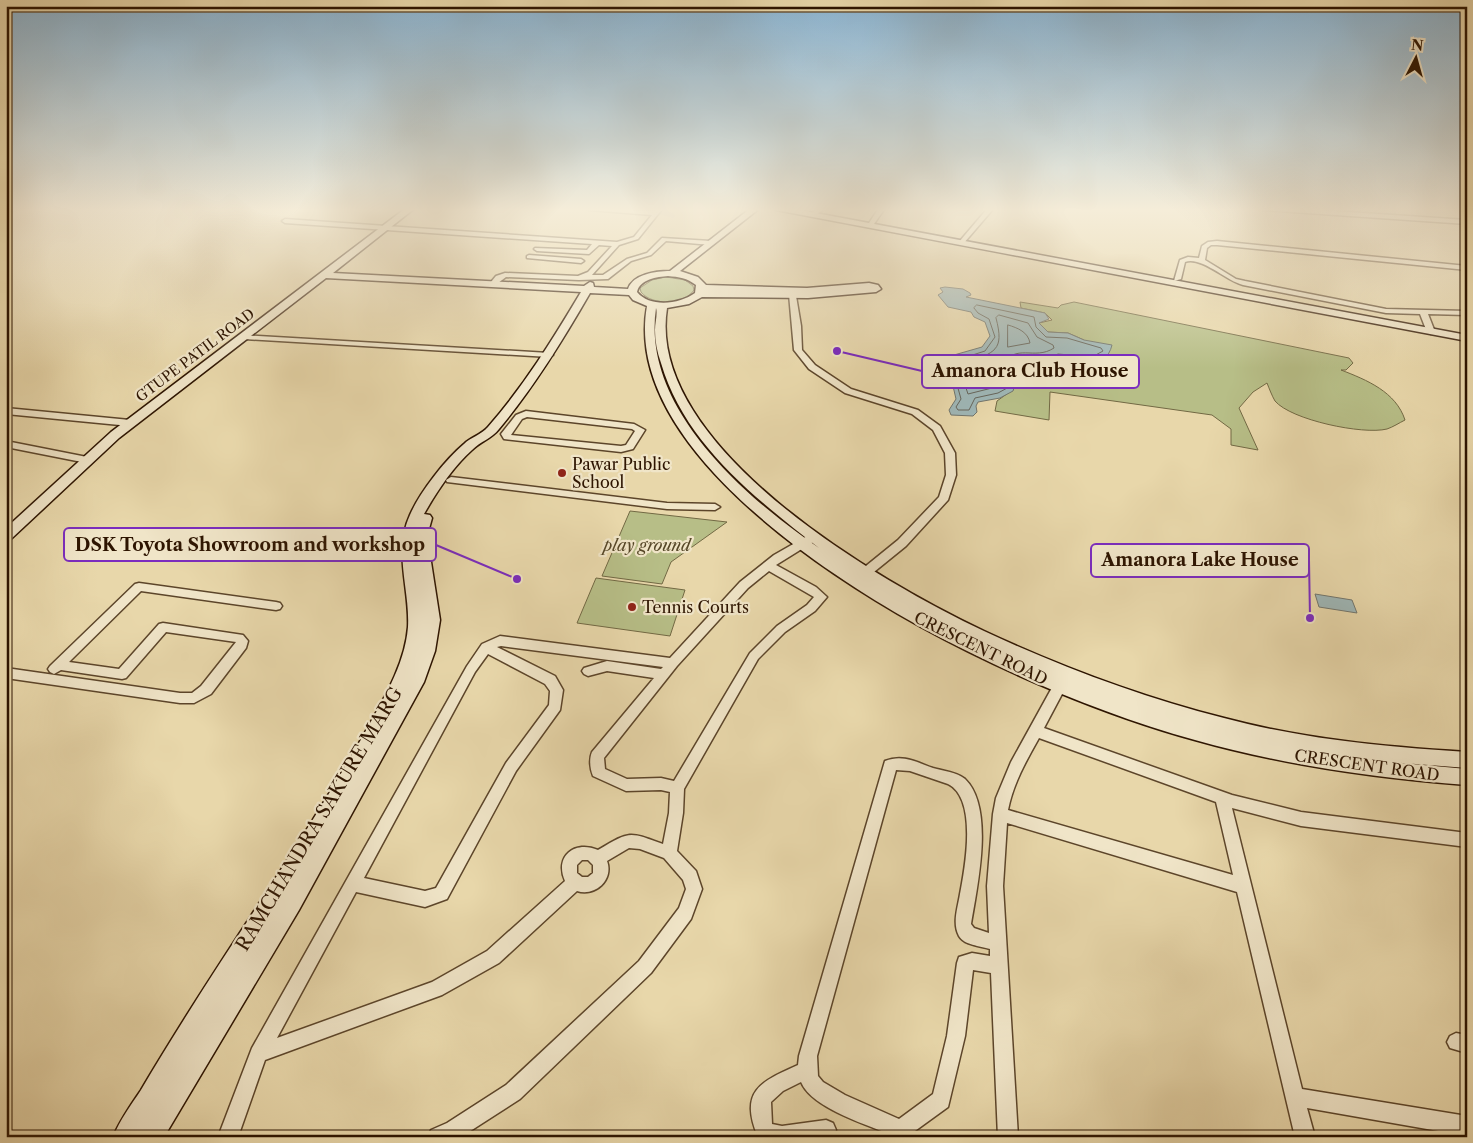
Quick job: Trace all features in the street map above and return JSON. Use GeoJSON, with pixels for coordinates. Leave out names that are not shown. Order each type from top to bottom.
{"type":"FeatureCollection","features":[{"type":"Feature","properties":{"kind":"main road","name":"GTUPE PATIL ROAD"},"geometry":{"type":"LineString","coordinates":[[6,536],[87,460],[130,423],[341,261]]}},
{"type":"Feature","properties":{"kind":"main road"},"geometry":{"type":"LineString","coordinates":[[671,274],[687,261]]}},
{"type":"Feature","properties":{"kind":"main road"},"geometry":{"type":"LineString","coordinates":[[683,275],[700,261]]}},
{"type":"Feature","properties":{"kind":"main road"},"geometry":{"type":"LineString","coordinates":[[1071,261],[1430,329],[1467,334]]}},
{"type":"Feature","properties":{"kind":"main road"},"geometry":{"type":"LineString","coordinates":[[1075,261],[1430,329],[1467,338]]}},
{"type":"Feature","properties":{"kind":"main road"},"geometry":{"type":"LineString","coordinates":[[326,273],[496,282],[587,284],[632,290],[638,299],[658,304],[688,301],[701,291],[807,291],[869,286],[876,289],[846,294],[792,296],[701,291]]}},
{"type":"Feature","properties":{"kind":"main road"},"geometry":{"type":"LineString","coordinates":[[632,290],[638,282],[647,277],[671,274],[695,279],[701,291]]}},
{"type":"Feature","properties":{"kind":"main road","name":"RAMCHANDRA SAKURE MARG"},"geometry":{"type":"LineString","coordinates":[[126,1137],[159,1102],[291,903],[418,677],[428,651],[432,612],[420,591],[408,546],[416,516],[425,500],[458,458],[472,442],[481,439],[498,422],[549,355],[587,284]]}},
{"type":"Feature","properties":{"kind":"main road","name":"CRESCENT ROAD"},"geometry":{"type":"LineString","coordinates":[[658,304],[648,332],[651,352],[660,383],[678,417],[708,460],[729,482],[807,540],[871,592],[924,622],[988,654],[1194,718],[1262,734],[1330,746],[1467,760]]}},
{"type":"Feature","properties":{"kind":"main road","name":"RAMCHANDRA SAKURE MARG"},"geometry":{"type":"LineString","coordinates":[[420,591],[420,536],[426,516],[438,494],[482,444],[481,439]]}},
{"type":"Feature","properties":{"kind":"main road","name":"CRESCENT ROAD"},"geometry":{"type":"LineString","coordinates":[[807,540],[933,612],[1064,679],[1193,732],[1265,750],[1336,763],[1467,777]]}},
{"type":"Feature","properties":{"kind":"main road","name":"RAMCHANDRA SAKURE MARG"},"geometry":{"type":"LineString","coordinates":[[149,1137],[159,1102]]}},
{"type":"Feature","properties":{"kind":"street"},"geometry":{"type":"LineString","coordinates":[[550,261],[579,263],[581,261]]}},
{"type":"Feature","properties":{"kind":"street"},"geometry":{"type":"LineString","coordinates":[[587,284],[590,273],[601,261]]}},
{"type":"Feature","properties":{"kind":"street"},"geometry":{"type":"LineString","coordinates":[[587,284],[605,277],[627,261]]}},
{"type":"Feature","properties":{"kind":"street"},"geometry":{"type":"LineString","coordinates":[[1177,280],[1183,261]]}},
{"type":"Feature","properties":{"kind":"street"},"geometry":{"type":"LineString","coordinates":[[1204,261],[1232,279],[1247,284],[1386,311],[1467,313]]}},
{"type":"Feature","properties":{"kind":"street"},"geometry":{"type":"LineString","coordinates":[[1400,261],[1467,268]]}},
{"type":"Feature","properties":{"kind":"street"},"geometry":{"type":"LineString","coordinates":[[792,296],[797,326],[798,350],[812,367],[848,391],[915,412],[936,428],[950,453],[951,475],[944,498],[902,542],[865,573]]}},
{"type":"Feature","properties":{"kind":"street"},"geometry":{"type":"LineString","coordinates":[[1423,312],[1430,329]]}},
{"type":"Feature","properties":{"kind":"street"},"geometry":{"type":"LineString","coordinates":[[244,337],[549,355]]}},
{"type":"Feature","properties":{"kind":"street"},"geometry":{"type":"LineString","coordinates":[[6,411],[130,423]]}},
{"type":"Feature","properties":{"kind":"street"},"geometry":{"type":"LineString","coordinates":[[526,414],[634,427],[640,430],[630,447],[621,450],[509,438],[506,434],[514,424],[519,417],[526,414]]}},
{"type":"Feature","properties":{"kind":"street"},"geometry":{"type":"LineString","coordinates":[[498,422],[514,424]]}},
{"type":"Feature","properties":{"kind":"street"},"geometry":{"type":"LineString","coordinates":[[6,444],[87,460]]}},
{"type":"Feature","properties":{"kind":"street"},"geometry":{"type":"LineString","coordinates":[[451,480],[667,506],[715,507]]}},
{"type":"Feature","properties":{"kind":"street"},"geometry":{"type":"LineString","coordinates":[[677,788],[661,784],[626,785],[598,772],[597,756],[669,668],[744,585],[768,566],[807,540]]}},
{"type":"Feature","properties":{"kind":"street"},"geometry":{"type":"LineString","coordinates":[[669,853],[676,813],[677,788],[754,656],[781,629],[811,608],[821,597],[816,591],[801,585],[768,566]]}},
{"type":"Feature","properties":{"kind":"street"},"geometry":{"type":"LineString","coordinates":[[44,679],[139,587],[276,606]]}},
{"type":"Feature","properties":{"kind":"street"},"geometry":{"type":"LineString","coordinates":[[6,673],[180,698],[194,698],[206,690],[242,645],[239,638],[163,628],[122,674],[58,665]]}},
{"type":"Feature","properties":{"kind":"street"},"geometry":{"type":"LineString","coordinates":[[228,1137],[258,1054],[354,884],[470,669],[486,647],[500,641],[669,668]]}},
{"type":"Feature","properties":{"kind":"street"},"geometry":{"type":"LineString","coordinates":[[354,884],[425,899],[441,894],[511,767],[555,706],[557,690],[550,680],[486,647]]}},
{"type":"Feature","properties":{"kind":"street"},"geometry":{"type":"LineString","coordinates":[[588,671],[606,666],[669,668]]}},
{"type":"Feature","properties":{"kind":"street"},"geometry":{"type":"LineString","coordinates":[[1008,1137],[995,886],[1000,814],[1003,798],[1016,766],[1064,679]]}},
{"type":"Feature","properties":{"kind":"street"},"geometry":{"type":"LineString","coordinates":[[1036,731],[1222,799],[1301,819],[1467,840]]}},
{"type":"Feature","properties":{"kind":"street"},"geometry":{"type":"LineString","coordinates":[[997,943],[970,935],[965,931],[963,924],[973,860],[974,830],[971,800],[960,783],[903,763],[890,765],[808,1056],[807,1070],[811,1084],[825,1095],[901,1129],[941,1100],[956,1036],[965,963],[972,961],[998,966]]}},
{"type":"Feature","properties":{"kind":"street"},"geometry":{"type":"LineString","coordinates":[[1222,799],[1305,1137]]}},
{"type":"Feature","properties":{"kind":"street"},"geometry":{"type":"LineString","coordinates":[[1000,814],[1243,886]]}},
{"type":"Feature","properties":{"kind":"street"},"geometry":{"type":"LineString","coordinates":[[438,1137],[454,1130],[513,1092],[645,967],[685,913],[694,889],[690,876],[669,853],[640,842],[627,841],[598,858]]}},
{"type":"Feature","properties":{"kind":"street"},"geometry":{"type":"LineString","coordinates":[[587,853],[598,858],[601,870],[596,880],[585,885],[574,883],[568,870],[572,860],[577,856],[587,853]]}},
{"type":"Feature","properties":{"kind":"street"},"geometry":{"type":"LineString","coordinates":[[258,1054],[436,989],[493,957],[574,883]]}},
{"type":"Feature","properties":{"kind":"street"},"geometry":{"type":"LineString","coordinates":[[807,1070],[776,1084],[760,1098],[762,1122],[766,1132],[782,1136],[826,1130]]}},
{"type":"Feature","properties":{"kind":"street"},"geometry":{"type":"LineString","coordinates":[[1295,1097],[1467,1126]]}},
{"type":"Feature","properties":{"kind":"green space"},"geometry":{"type":"Polygon","coordinates":[[[666,277],[685,280],[693,286],[694,290],[683,299],[668,302],[653,300],[641,292],[640,288],[652,280],[666,277]]]}},
{"type":"Feature","properties":{"kind":"green space"},"geometry":{"type":"Polygon","coordinates":[[[1020,302],[1058,308],[1061,305],[1074,302],[1349,358],[1353,363],[1346,370],[1341,370],[1361,378],[1388,395],[1401,410],[1405,420],[1387,429],[1362,430],[1311,420],[1283,408],[1275,401],[1267,383],[1253,392],[1239,408],[1258,450],[1231,445],[1231,429],[1212,415],[1050,392],[1049,420],[995,411],[997,401],[1008,393],[1012,368],[1020,363],[1049,364],[1056,360],[1084,364],[1084,340],[1068,333],[1048,332],[1039,323],[1052,320],[1045,313],[1021,308],[1020,302]]]}},
{"type":"Feature","properties":{"kind":"green space","name":"play ground"},"geometry":{"type":"Polygon","coordinates":[[[630,511],[727,522],[671,562],[662,584],[602,576],[630,511]]]}},
{"type":"Feature","properties":{"kind":"green space","name":"Tennis Courts"},"geometry":{"type":"Polygon","coordinates":[[[596,578],[685,590],[670,636],[577,623],[596,578]]]}},
{"type":"Feature","properties":{"kind":"water"},"geometry":{"type":"Polygon","coordinates":[[[940,288],[963,289],[971,295],[966,297],[1045,313],[1049,319],[1039,323],[1048,332],[1068,333],[1084,340],[1112,345],[1109,353],[1098,361],[1083,362],[1061,359],[1042,365],[1015,365],[1012,372],[1016,382],[1013,391],[1000,398],[978,402],[976,406],[977,412],[973,416],[951,415],[949,410],[956,399],[953,386],[943,379],[943,375],[953,376],[955,374],[954,355],[982,347],[990,336],[985,322],[974,317],[971,312],[948,307],[938,295],[943,292],[940,288]]]}},
{"type":"Feature","properties":{"kind":"water"},"geometry":{"type":"Polygon","coordinates":[[[1315,594],[1352,600],[1357,613],[1319,607],[1315,594]]]}},
{"type":"Feature","properties":{"kind":"place","name":"Amanora Club House"},"geometry":{"type":"Point","coordinates":[837,351]}},
{"type":"Feature","properties":{"kind":"place","name":"Pawar Public School"},"geometry":{"type":"Point","coordinates":[562,473]}},
{"type":"Feature","properties":{"kind":"place","name":"DSK Toyota Showroom and workshop"},"geometry":{"type":"Point","coordinates":[517,579]}},
{"type":"Feature","properties":{"kind":"place","name":"Tennis Courts"},"geometry":{"type":"Point","coordinates":[632,607]}},
{"type":"Feature","properties":{"kind":"place","name":"Amanora Lake House"},"geometry":{"type":"Point","coordinates":[1310,618]}}]}
